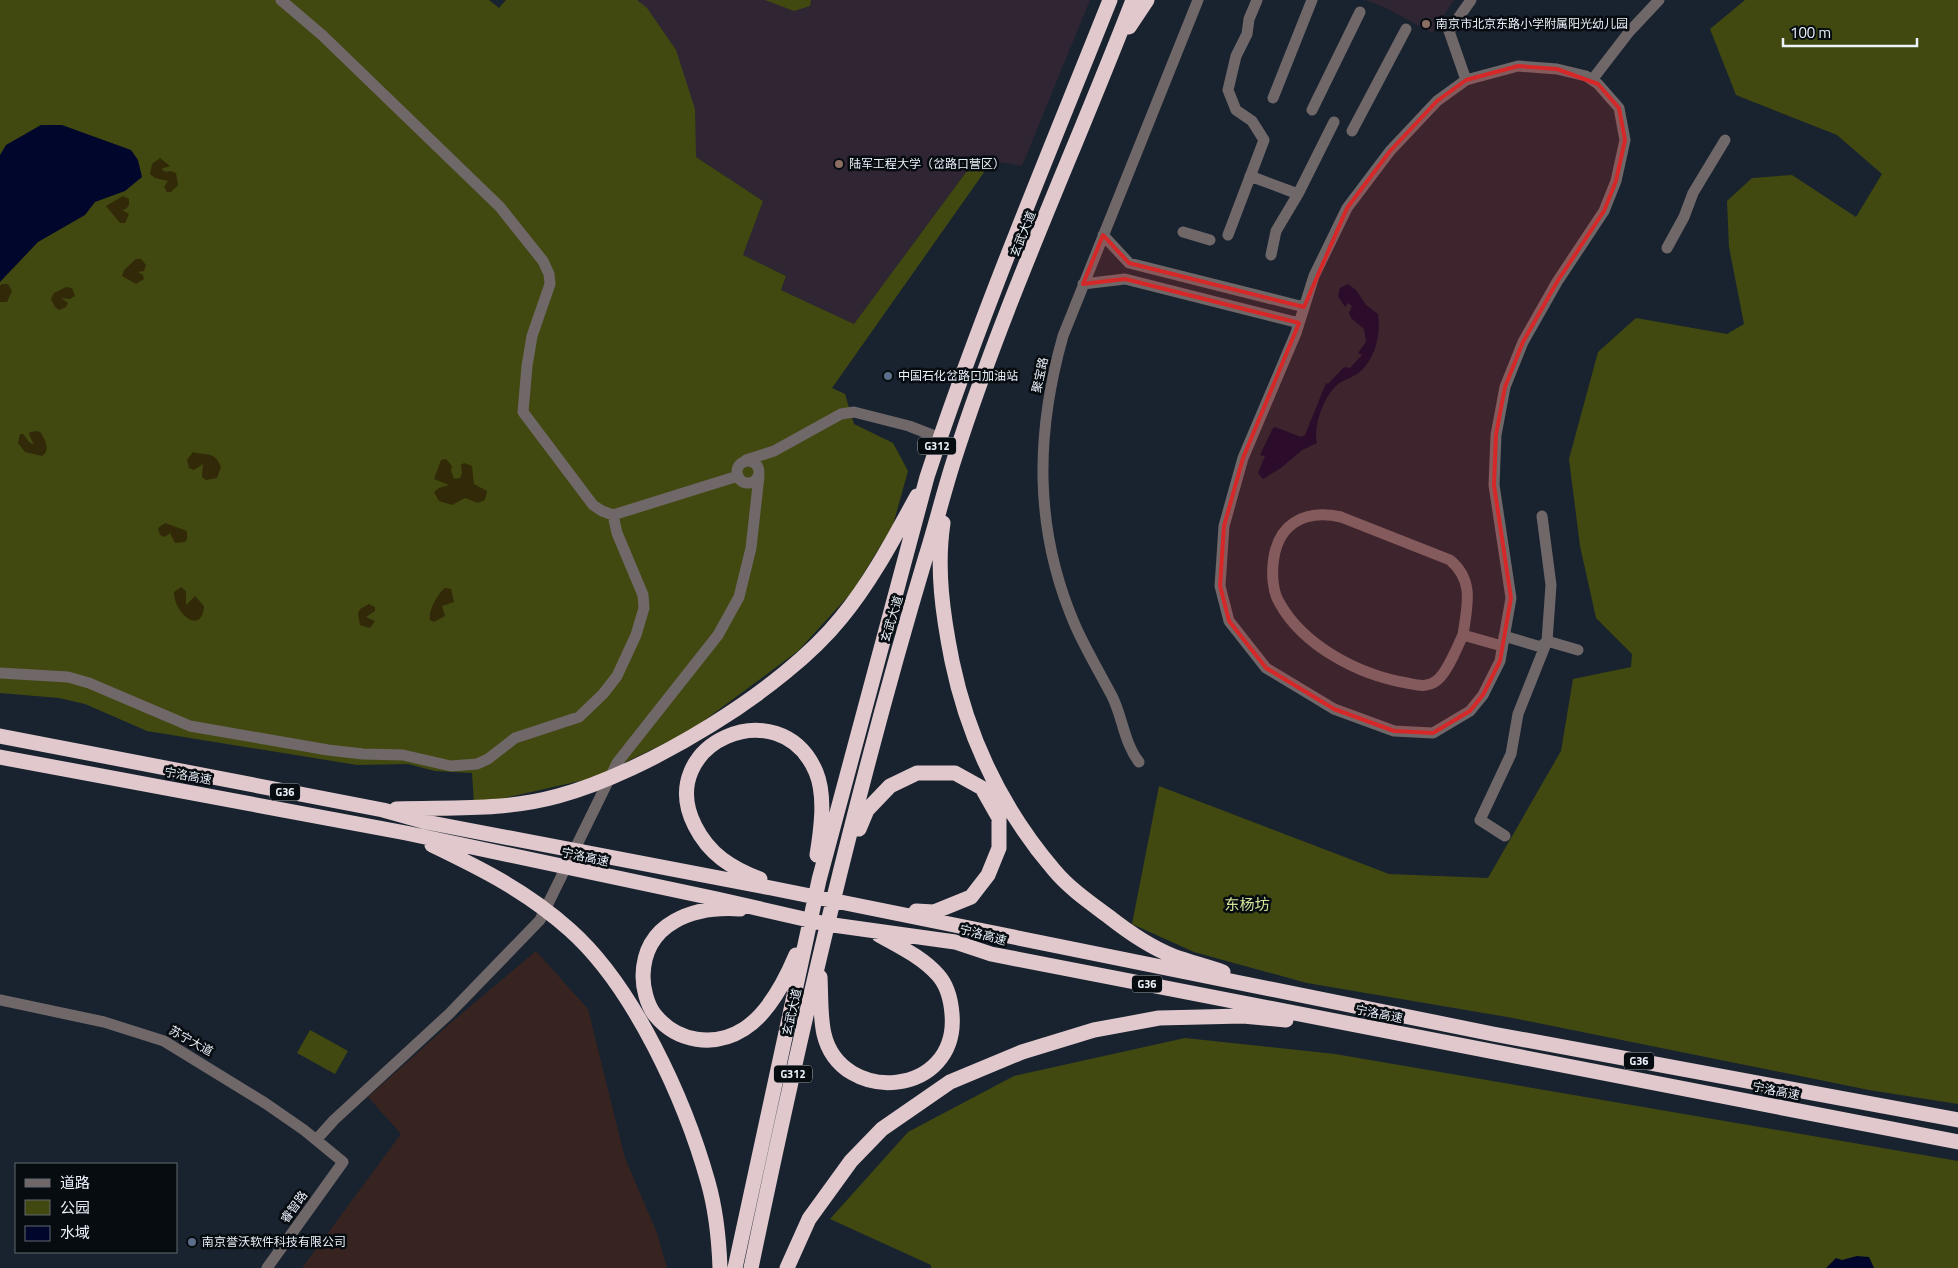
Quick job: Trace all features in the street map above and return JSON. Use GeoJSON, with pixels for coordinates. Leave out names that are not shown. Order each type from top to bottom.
{"type":"FeatureCollection","features":[{"type":"Feature","properties":{"kind":"highway","name":"玄武大道"},"geometry":{"type":"LineString","coordinates":[[735,1268],[819,880],[927,477],[1017,234],[1110,0]]}},
{"type":"Feature","properties":{"kind":"highway","name":"玄武大道"},"geometry":{"type":"LineString","coordinates":[[752,1268],[819,959],[838,881],[889,680],[954,460],[1037,238],[1133,0]]}},
{"type":"Feature","properties":{"kind":"highway"},"geometry":{"type":"LineString","coordinates":[[1113,52],[1147,0]]}},
{"type":"Feature","properties":{"kind":"highway"},"geometry":{"type":"LineString","coordinates":[[954,460],[942,535],[941,581],[944,623],[956,681],[968,724],[992,778],[1023,830],[1054,870],[1080,894],[1123,928],[1171,955],[1320,1000]]}},
{"type":"Feature","properties":{"kind":"highway"},"geometry":{"type":"LineString","coordinates":[[383,810],[476,809],[505,806],[558,796],[610,777],[712,724],[770,684],[841,619],[866,583],[927,477]]}},
{"type":"Feature","properties":{"kind":"highway"},"geometry":{"type":"LineString","coordinates":[[772,886],[722,861],[703,842],[687,808],[687,791],[691,772],[701,754],[714,742],[730,733],[751,730],[774,733],[804,751],[817,773],[821,798],[820,836],[814,876],[813,909]]}},
{"type":"Feature","properties":{"kind":"highway","name":"宁洛高速"},"geometry":{"type":"LineString","coordinates":[[0,736],[383,810],[426,822],[772,886],[876,910],[1320,1000],[1958,1120]]}},
{"type":"Feature","properties":{"kind":"highway","name":"宁洛高速"},"geometry":{"type":"LineString","coordinates":[[0,757],[406,833],[826,924],[955,942],[991,954],[1958,1142]]}},
{"type":"Feature","properties":{"kind":"highway"},"geometry":{"type":"LineString","coordinates":[[838,881],[867,810],[890,786],[917,773],[955,773],[982,788],[999,818],[999,848],[988,875],[971,897],[934,912],[876,910]]}},
{"type":"Feature","properties":{"kind":"highway"},"geometry":{"type":"LineString","coordinates":[[406,833],[521,890],[570,930],[601,962],[631,1007],[657,1054],[684,1112],[708,1183],[719,1240],[720,1268]]}},
{"type":"Feature","properties":{"kind":"highway"},"geometry":{"type":"LineString","coordinates":[[766,910],[732,908],[705,912],[684,916],[664,927],[647,952],[643,984],[654,1014],[672,1031],[692,1040],[704,1041],[723,1038],[744,1029],[760,1015],[776,994],[810,924]]}},
{"type":"Feature","properties":{"kind":"highway"},"geometry":{"type":"LineString","coordinates":[[819,959],[824,1035],[836,1056],[851,1072],[875,1082],[915,1079],[931,1069],[945,1050],[953,1025],[951,1000],[940,976],[920,958],[871,931]]}},
{"type":"Feature","properties":{"kind":"highway"},"geometry":{"type":"LineString","coordinates":[[787,1268],[809,1219],[851,1161],[882,1129],[950,1082],[1022,1052],[1094,1030],[1159,1018],[1243,1016],[1422,1038]]}},
{"type":"Feature","properties":{"kind":"street"},"geometry":{"type":"LineString","coordinates":[[281,0],[322,35],[500,207],[543,261],[550,274],[550,284],[532,336],[527,366],[524,412],[586,497],[602,512],[613,515],[740,479],[752,483],[759,474]]}},
{"type":"Feature","properties":{"kind":"street","name":"聚宝路"},"geometry":{"type":"LineString","coordinates":[[1139,762],[1132,752],[1113,699],[1075,626],[1058,578],[1046,528],[1042,463],[1046,412],[1051,378],[1058,353],[1083,284],[1198,0]]}},
{"type":"Feature","properties":{"kind":"street"},"geometry":{"type":"LineString","coordinates":[[1228,236],[1264,140],[1252,121],[1236,110],[1228,90],[1236,56],[1247,34],[1249,19],[1257,0]]}},
{"type":"Feature","properties":{"kind":"street"},"geometry":{"type":"LineString","coordinates":[[1273,98],[1312,0]]}},
{"type":"Feature","properties":{"kind":"street"},"geometry":{"type":"LineString","coordinates":[[1466,80],[1449,31],[1471,0]]}},
{"type":"Feature","properties":{"kind":"street"},"geometry":{"type":"LineString","coordinates":[[1592,80],[1629,32],[1660,0]]}},
{"type":"Feature","properties":{"kind":"street"},"geometry":{"type":"LineString","coordinates":[[1312,110],[1360,12]]}},
{"type":"Feature","properties":{"kind":"street"},"geometry":{"type":"LineString","coordinates":[[1352,131],[1406,29]]}},
{"type":"Feature","properties":{"kind":"street"},"geometry":{"type":"LineString","coordinates":[[1518,66],[1556,69],[1592,80],[1598,84],[1619,108],[1625,140],[1616,182],[1604,211],[1542,308],[1523,342],[1505,387],[1496,435],[1494,484],[1510,598],[1500,661],[1483,696],[1470,711],[1433,733],[1394,731],[1334,709],[1266,668],[1229,621],[1220,586],[1224,526],[1244,458],[1299,323],[1314,276],[1347,208],[1390,151],[1437,101],[1466,80],[1518,66]]}},
{"type":"Feature","properties":{"kind":"street"},"geometry":{"type":"LineString","coordinates":[[1271,255],[1276,231],[1298,194],[1334,122]]}},
{"type":"Feature","properties":{"kind":"street"},"geometry":{"type":"LineString","coordinates":[[1667,248],[1684,217],[1693,193],[1725,140]]}},
{"type":"Feature","properties":{"kind":"street"},"geometry":{"type":"LineString","coordinates":[[1250,176],[1298,194]]}},
{"type":"Feature","properties":{"kind":"street"},"geometry":{"type":"LineString","coordinates":[[1183,232],[1210,240]]}},
{"type":"Feature","properties":{"kind":"street"},"geometry":{"type":"LineString","coordinates":[[1103,235],[1130,264],[1304,307]]}},
{"type":"Feature","properties":{"kind":"street"},"geometry":{"type":"LineString","coordinates":[[1083,284],[1124,279],[1299,323]]}},
{"type":"Feature","properties":{"kind":"street"},"geometry":{"type":"LineString","coordinates":[[757,498],[740,479],[738,466],[746,460],[774,451],[841,414],[854,412],[909,426],[940,438]]}},
{"type":"Feature","properties":{"kind":"street"},"geometry":{"type":"LineString","coordinates":[[316,1140],[346,1108],[449,1014],[540,920],[617,763],[718,635],[739,596],[747,571],[759,474],[764,461],[774,451]]}},
{"type":"Feature","properties":{"kind":"street"},"geometry":{"type":"LineString","coordinates":[[746,460],[756,463],[759,474]]}},
{"type":"Feature","properties":{"kind":"street"},"geometry":{"type":"LineString","coordinates":[[1325,514],[1341,517],[1450,560],[1461,569],[1466,582],[1468,595],[1463,635],[1451,661],[1437,681],[1424,686],[1400,682],[1355,667],[1315,642],[1292,622],[1278,600],[1272,575],[1274,550],[1280,537],[1295,521],[1309,515],[1325,514]]}},
{"type":"Feature","properties":{"kind":"street"},"geometry":{"type":"LineString","coordinates":[[0,673],[68,677],[89,682],[190,726],[328,750],[363,754],[403,755],[451,766],[477,764],[488,759],[515,738],[579,717],[603,694],[617,676],[636,635],[644,608],[643,595],[617,533],[613,515]]}},
{"type":"Feature","properties":{"kind":"street"},"geometry":{"type":"LineString","coordinates":[[1505,836],[1480,820],[1511,754],[1518,714],[1547,641],[1551,585],[1542,516]]}},
{"type":"Feature","properties":{"kind":"street"},"geometry":{"type":"LineString","coordinates":[[1463,635],[1541,647],[1547,641]]}},
{"type":"Feature","properties":{"kind":"street"},"geometry":{"type":"LineString","coordinates":[[1547,641],[1578,650]]}},
{"type":"Feature","properties":{"kind":"street","name":"苏宁大道"},"geometry":{"type":"LineString","coordinates":[[0,1000],[104,1022],[164,1041],[226,1077],[316,1140],[343,1162]]}},
{"type":"Feature","properties":{"kind":"street","name":"睿智路"},"geometry":{"type":"LineString","coordinates":[[268,1268],[343,1162]]}},
{"type":"Feature","properties":{"kind":"highlighted area"},"geometry":{"type":"Polygon","coordinates":[[[1518,66],[1557,69],[1598,84],[1619,108],[1625,140],[1616,181],[1604,211],[1557,282],[1523,342],[1505,387],[1496,435],[1494,485],[1511,598],[1500,661],[1483,695],[1470,711],[1433,733],[1394,731],[1334,709],[1266,668],[1229,621],[1220,586],[1224,526],[1243,458],[1299,323],[1125,279],[1083,284],[1103,235],[1129,263],[1304,307],[1347,208],[1390,151],[1437,101],[1466,80],[1518,66]]]}},
{"type":"Feature","properties":{"kind":"shaded area","name":"陆军工程大学（岔路口营区）"},"geometry":{"type":"Polygon","coordinates":[[[586,0],[1090,0],[1022,166],[992,161],[978,156],[854,324],[781,290],[786,276],[743,255],[763,201],[696,157],[586,0]]]}},
{"type":"Feature","properties":{"kind":"shaded area","name":"南京市北京东路小学附属阳光幼儿园"},"geometry":{"type":"Polygon","coordinates":[[[1366,0],[1454,0],[1432,33],[1386,8],[1366,0]]]}},
{"type":"Feature","properties":{"kind":"shaded area"},"geometry":{"type":"Polygon","coordinates":[[[536,951],[588,1009],[625,1158],[657,1233],[667,1268],[302,1268],[401,1134],[368,1097],[454,1020],[536,951]]]}},
{"type":"Feature","properties":{"kind":"green space"},"geometry":{"type":"Polygon","coordinates":[[[0,0],[489,0],[499,8],[506,0],[637,0],[647,8],[676,50],[695,109],[696,157],[763,201],[743,255],[786,276],[781,290],[854,324],[978,156],[992,161],[832,388],[845,394],[854,424],[893,443],[908,471],[893,525],[853,591],[798,651],[690,731],[593,778],[474,805],[472,773],[435,771],[408,764],[357,765],[147,731],[85,704],[59,698],[0,693],[0,0]]]}},
{"type":"Feature","properties":{"kind":"green space"},"geometry":{"type":"Polygon","coordinates":[[[765,0],[811,0],[810,6],[794,11],[765,0]]]}},
{"type":"Feature","properties":{"kind":"green space"},"geometry":{"type":"Polygon","coordinates":[[[1745,0],[1958,0],[1958,1104],[1869,1090],[1513,1018],[1307,983],[1194,952],[1132,924],[1159,786],[1389,874],[1488,878],[1561,751],[1573,679],[1631,667],[1632,654],[1596,618],[1580,546],[1569,459],[1598,352],[1636,318],[1727,334],[1744,324],[1729,247],[1727,201],[1752,178],[1792,175],[1856,217],[1882,174],[1837,135],[1736,95],[1710,29],[1745,0]]]}},
{"type":"Feature","properties":{"kind":"green space"},"geometry":{"type":"Polygon","coordinates":[[[310,1030],[348,1051],[335,1074],[297,1053],[310,1030]]]}},
{"type":"Feature","properties":{"kind":"green space"},"geometry":{"type":"Polygon","coordinates":[[[1185,1038],[1335,1054],[1958,1161],[1958,1268],[931,1268],[931,1265],[830,1219],[908,1132],[1014,1076],[1185,1038]]]}},
{"type":"Feature","properties":{"kind":"sand"},"geometry":{"type":"Polygon","coordinates":[[[160,158],[170,166],[161,169],[166,172],[176,173],[178,185],[171,192],[167,192],[164,187],[168,181],[155,178],[150,174],[152,164],[160,158]]]}},
{"type":"Feature","properties":{"kind":"sand"},"geometry":{"type":"Polygon","coordinates":[[[123,196],[129,199],[129,205],[126,209],[122,210],[129,214],[125,223],[120,223],[106,206],[123,196]]]}},
{"type":"Feature","properties":{"kind":"sand"},"geometry":{"type":"Polygon","coordinates":[[[136,259],[141,259],[146,265],[144,271],[138,272],[143,275],[144,279],[136,284],[122,276],[124,270],[136,259]]]}},
{"type":"Feature","properties":{"kind":"sand"},"geometry":{"type":"Polygon","coordinates":[[[8,284],[12,291],[7,302],[0,302],[0,286],[8,284]]]}},
{"type":"Feature","properties":{"kind":"sand"},"geometry":{"type":"Polygon","coordinates":[[[66,287],[72,288],[75,296],[70,299],[61,298],[68,303],[66,307],[59,310],[51,299],[54,293],[66,287]]]}},
{"type":"Feature","properties":{"kind":"sand"},"geometry":{"type":"Polygon","coordinates":[[[37,431],[41,433],[47,448],[42,456],[25,452],[18,443],[20,434],[23,434],[34,445],[29,434],[30,432],[37,431]]]}},
{"type":"Feature","properties":{"kind":"sand"},"geometry":{"type":"Polygon","coordinates":[[[193,452],[216,458],[221,467],[217,478],[206,480],[202,477],[203,464],[194,470],[189,468],[187,460],[193,452]]]}},
{"type":"Feature","properties":{"kind":"sand"},"geometry":{"type":"Polygon","coordinates":[[[446,459],[452,466],[451,471],[454,479],[460,478],[462,473],[461,465],[464,463],[472,466],[474,484],[487,491],[485,500],[478,503],[465,498],[452,505],[439,501],[434,492],[439,488],[449,485],[434,479],[441,460],[446,459]]]}},
{"type":"Feature","properties":{"kind":"sand"},"geometry":{"type":"Polygon","coordinates":[[[165,523],[187,531],[185,542],[175,543],[170,533],[165,537],[160,535],[158,528],[165,523]]]}},
{"type":"Feature","properties":{"kind":"sand"},"geometry":{"type":"Polygon","coordinates":[[[181,587],[186,591],[186,605],[195,596],[204,606],[202,615],[198,620],[194,621],[188,618],[178,608],[174,592],[181,587]]]}},
{"type":"Feature","properties":{"kind":"sand"},"geometry":{"type":"Polygon","coordinates":[[[445,588],[451,589],[454,602],[442,606],[445,616],[434,622],[430,620],[432,607],[445,588]]]}},
{"type":"Feature","properties":{"kind":"sand"},"geometry":{"type":"Polygon","coordinates":[[[369,604],[375,607],[375,611],[366,617],[375,621],[370,628],[360,625],[358,614],[360,609],[369,604]]]}},
{"type":"Feature","properties":{"kind":"water"},"geometry":{"type":"Polygon","coordinates":[[[41,125],[62,125],[131,150],[138,160],[142,177],[125,191],[95,202],[85,215],[38,242],[0,282],[0,155],[6,145],[41,125]]]}},
{"type":"Feature","properties":{"kind":"water"},"geometry":{"type":"Polygon","coordinates":[[[1348,284],[1356,290],[1366,305],[1378,314],[1379,329],[1374,352],[1361,371],[1338,384],[1331,392],[1323,406],[1318,421],[1316,429],[1317,443],[1302,450],[1281,468],[1263,479],[1258,473],[1265,456],[1260,455],[1273,428],[1275,427],[1301,437],[1305,435],[1326,383],[1328,384],[1344,367],[1350,368],[1362,355],[1358,353],[1366,342],[1364,329],[1351,318],[1349,313],[1352,306],[1348,303],[1345,307],[1338,296],[1340,288],[1348,284]]]}},
{"type":"Feature","properties":{"kind":"water"},"geometry":{"type":"Polygon","coordinates":[[[1857,1256],[1869,1257],[1874,1268],[1826,1268],[1836,1258],[1842,1260],[1857,1256]]]}},
{"type":"Feature","properties":{"kind":"place","name":"南京市北京东路小学附属阳光幼儿园"},"geometry":{"type":"Point","coordinates":[1426,24]}},
{"type":"Feature","properties":{"kind":"place","name":"陆军工程大学（岔路口营区）"},"geometry":{"type":"Point","coordinates":[839,164]}},
{"type":"Feature","properties":{"kind":"place","name":"中国石化岔路口加油站"},"geometry":{"type":"Point","coordinates":[888,376]}},
{"type":"Feature","properties":{"kind":"place","name":"南京誉沃软件科技有限公司"},"geometry":{"type":"Point","coordinates":[192,1242]}},
{"type":"Feature","properties":{"kind":"district","name":"东杨坊"},"geometry":{"type":"Point","coordinates":[1247,905]}}]}
